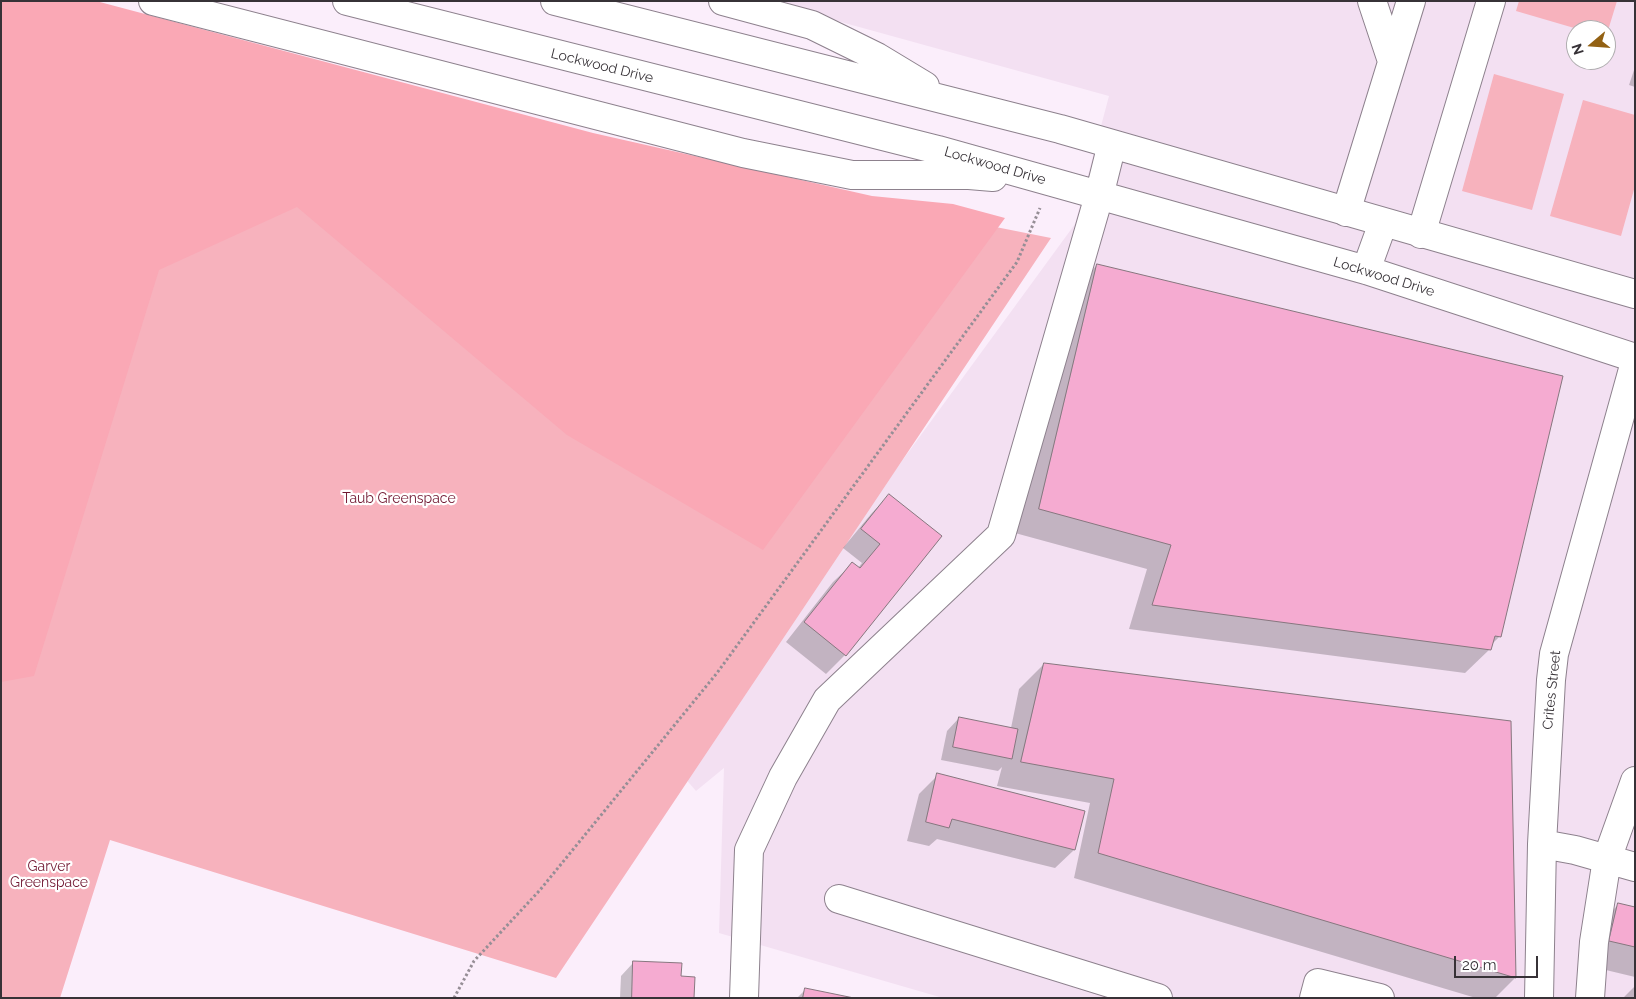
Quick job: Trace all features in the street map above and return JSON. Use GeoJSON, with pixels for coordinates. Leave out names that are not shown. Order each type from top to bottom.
{"type":"FeatureCollection","features":[{"type":"Feature","properties":{"kind":"main road"},"geometry":{"type":"LineString","coordinates":[[153,1],[743,153],[834,172],[852,175],[969,175],[1047,181]]}},
{"type":"Feature","properties":{"kind":"main road","name":"Lockwood Drive"},"geometry":{"type":"LineString","coordinates":[[347,1],[938,150],[1366,270],[1635,358]]}},
{"type":"Feature","properties":{"kind":"main road"},"geometry":{"type":"LineString","coordinates":[[555,1],[1112,144],[1635,294]]}},
{"type":"Feature","properties":{"kind":"main road"},"geometry":{"type":"LineString","coordinates":[[723,1],[812,25],[877,57],[950,101]]}},
{"type":"Feature","properties":{"kind":"main road"},"geometry":{"type":"LineString","coordinates":[[1372,1],[1392,61]]}},
{"type":"Feature","properties":{"kind":"main road"},"geometry":{"type":"LineString","coordinates":[[1346,212],[1411,1]]}},
{"type":"Feature","properties":{"kind":"main road"},"geometry":{"type":"LineString","coordinates":[[1421,234],[1491,1]]}},
{"type":"Feature","properties":{"kind":"main road"},"geometry":{"type":"LineString","coordinates":[[744,998],[749,850],[783,777],[827,700],[1000,535],[1112,144]]}},
{"type":"Feature","properties":{"kind":"main road"},"geometry":{"type":"LineString","coordinates":[[1366,270],[1383,223]]}},
{"type":"Feature","properties":{"kind":"main road","name":"Crites Street"},"geometry":{"type":"LineString","coordinates":[[1539,998],[1542,844],[1554,654],[1635,362]]}},
{"type":"Feature","properties":{"kind":"main road"},"geometry":{"type":"LineString","coordinates":[[1590,998],[1594,942],[1607,859],[1635,781]]}},
{"type":"Feature","properties":{"kind":"main road"},"geometry":{"type":"LineString","coordinates":[[1542,844],[1575,850],[1635,867]]}},
{"type":"Feature","properties":{"kind":"main road"},"geometry":{"type":"LineString","coordinates":[[839,900],[1158,998]]}},
{"type":"Feature","properties":{"kind":"main road"},"geometry":{"type":"LineString","coordinates":[[1316,990],[1380,998]]}},
{"type":"Feature","properties":{"kind":"path"},"geometry":{"type":"LineString","coordinates":[[454,998],[474,961],[540,890],[717,673],[939,370],[1016,262],[1042,205],[1047,181]]}},
{"type":"Feature","properties":{"kind":"shaded area"},"geometry":{"type":"Polygon","coordinates":[[[1,1],[96,1],[593,133],[872,196],[953,204],[1005,218],[763,550],[567,435],[297,207],[159,270],[34,676],[1,682],[1,1]]]}},
{"type":"Feature","properties":{"kind":"shaded area"},"geometry":{"type":"Polygon","coordinates":[[[765,1],[1635,1],[1635,998],[943,998],[719,933],[724,768],[696,791],[677,769],[1075,224],[1109,96],[765,1]]]}},
{"type":"Feature","properties":{"kind":"green space","name":"Taub Greenspace"},"geometry":{"type":"Polygon","coordinates":[[[1,1],[669,162],[1051,238],[556,978],[110,840],[60,998],[1,998],[1,1]]]}},
{"type":"Feature","properties":{"kind":"green space"},"geometry":{"type":"Polygon","coordinates":[[[1519,1],[1617,1],[1611,20],[1566,20],[1566,26],[1516,11],[1519,1]]]}},
{"type":"Feature","properties":{"kind":"green space"},"geometry":{"type":"Polygon","coordinates":[[[1494,74],[1564,94],[1532,210],[1462,191],[1494,74]]]}},
{"type":"Feature","properties":{"kind":"green space"},"geometry":{"type":"Polygon","coordinates":[[[1583,100],[1635,115],[1635,186],[1621,236],[1550,216],[1583,100]]]}},
{"type":"Feature","properties":{"kind":"building"},"geometry":{"type":"Polygon","coordinates":[[[1097,264],[1563,376],[1501,637],[1495,636],[1491,650],[1152,605],[1171,545],[1039,509],[1097,264]]]}},
{"type":"Feature","properties":{"kind":"building"},"geometry":{"type":"Polygon","coordinates":[[[889,494],[942,536],[846,656],[804,622],[852,562],[860,568],[880,544],[861,529],[889,494]]]}},
{"type":"Feature","properties":{"kind":"building"},"geometry":{"type":"Polygon","coordinates":[[[1044,663],[1511,721],[1516,978],[1098,853],[1114,779],[1021,762],[1044,663]]]}},
{"type":"Feature","properties":{"kind":"building"},"geometry":{"type":"Polygon","coordinates":[[[959,717],[1018,729],[1012,759],[953,747],[959,717]]]}},
{"type":"Feature","properties":{"kind":"building"},"geometry":{"type":"Polygon","coordinates":[[[937,773],[1085,811],[1075,850],[952,819],[949,828],[926,822],[937,773]]]}},
{"type":"Feature","properties":{"kind":"building"},"geometry":{"type":"Polygon","coordinates":[[[1618,903],[1635,907],[1635,947],[1609,941],[1618,903]]]}},
{"type":"Feature","properties":{"kind":"building"},"geometry":{"type":"Polygon","coordinates":[[[633,961],[682,963],[681,976],[695,977],[694,998],[632,998],[633,961]]]}},
{"type":"Feature","properties":{"kind":"building"},"geometry":{"type":"Polygon","coordinates":[[[805,988],[854,998],[803,998],[805,988]]]}},
{"type":"Feature","properties":{"kind":"park label","name":"Garver Greenspace"},"geometry":{"type":"Point","coordinates":[49,876]}}]}
